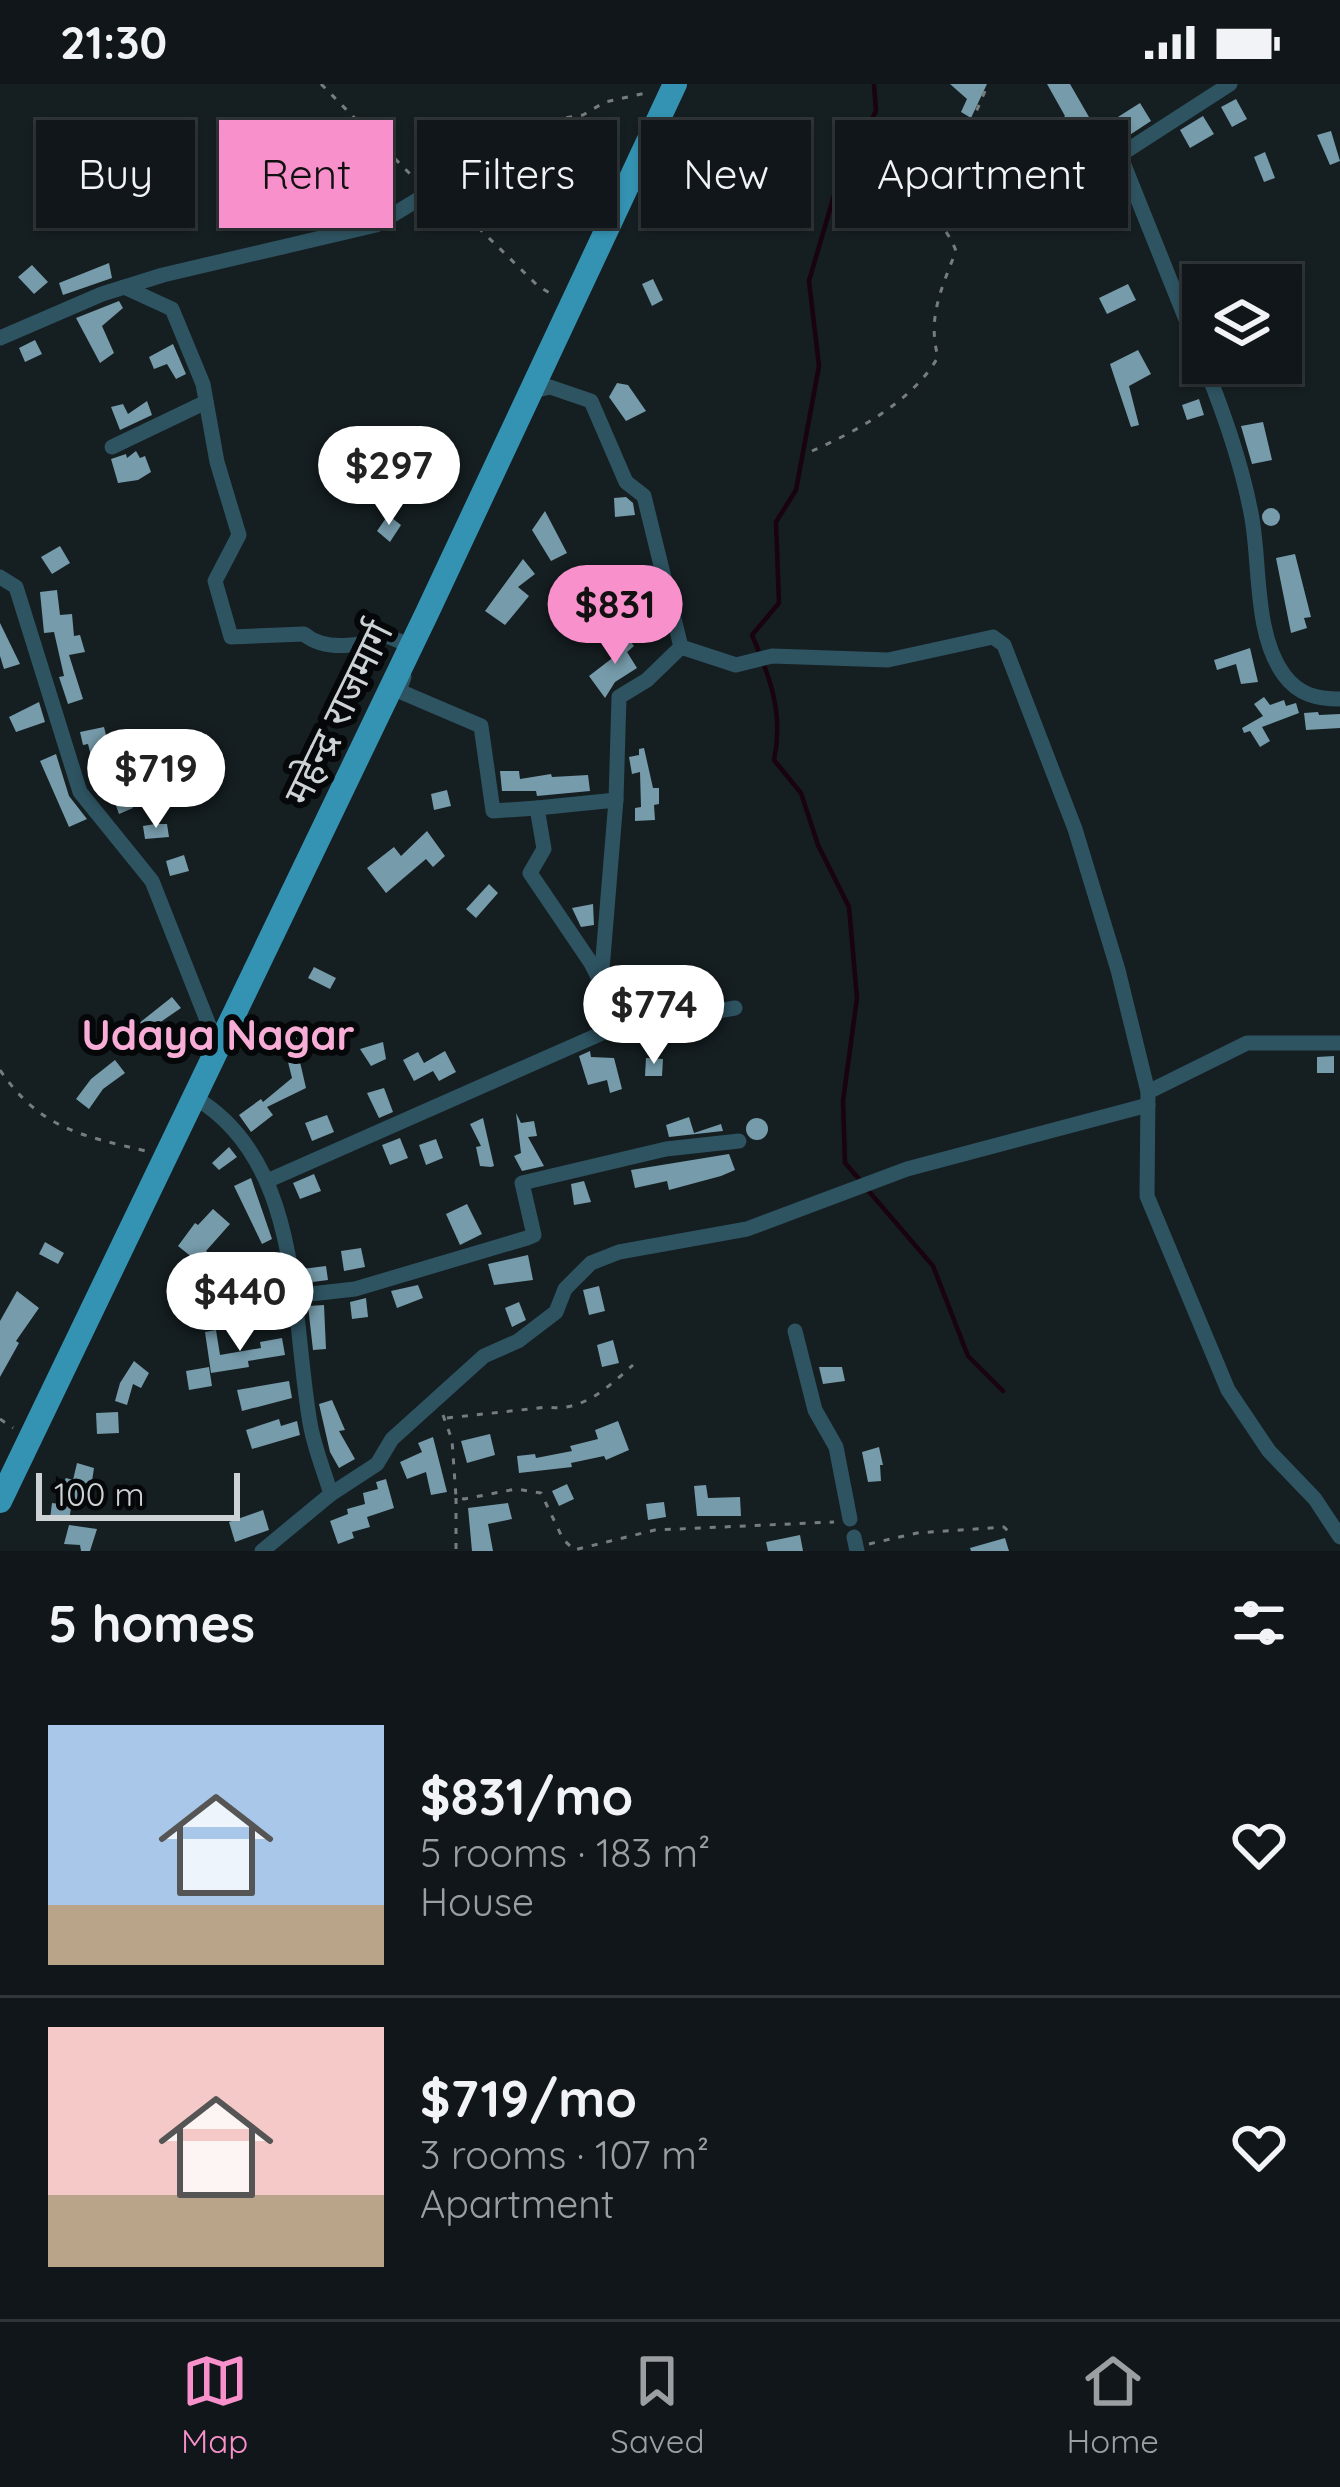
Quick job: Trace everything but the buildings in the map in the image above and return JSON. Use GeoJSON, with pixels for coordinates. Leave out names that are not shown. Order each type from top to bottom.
{"type":"FeatureCollection","features":[{"type":"Feature","properties":{"kind":"highway","name":"महेन्द्र राजमार्ग"},"geometry":{"type":"LineString","coordinates":[[0,1501],[675,85]]}},
{"type":"Feature","properties":{"kind":"street"},"geometry":{"type":"LineString","coordinates":[[1182,310],[1120,155],[1230,84]]}},
{"type":"Feature","properties":{"kind":"street"},"geometry":{"type":"LineString","coordinates":[[0,338],[124,287],[376,225],[417,200]]}},
{"type":"Feature","properties":{"kind":"street"},"geometry":{"type":"LineString","coordinates":[[124,287],[172,309],[203,384],[217,462],[239,535],[215,581],[231,637],[304,634],[312,641],[361,646],[387,637],[409,645]]}},
{"type":"Feature","properties":{"kind":"street"},"geometry":{"type":"LineString","coordinates":[[1212,384],[1246,489],[1259,600],[1274,655],[1284,675],[1314,699],[1340,698]]}},
{"type":"Feature","properties":{"kind":"street"},"geometry":{"type":"LineString","coordinates":[[529,392],[550,387],[591,401],[626,482],[644,496],[680,647]]}},
{"type":"Feature","properties":{"kind":"street"},"geometry":{"type":"LineString","coordinates":[[112,448],[206,402]]}},
{"type":"Feature","properties":{"kind":"street"},"geometry":{"type":"LineString","coordinates":[[0,577],[16,587],[80,792],[152,881],[218,1048]]}},
{"type":"Feature","properties":{"kind":"street"},"geometry":{"type":"LineString","coordinates":[[427,613],[399,691],[482,726],[493,811],[616,800]]}},
{"type":"Feature","properties":{"kind":"street"},"geometry":{"type":"LineString","coordinates":[[680,647],[736,665],[772,656],[888,661],[993,637],[1004,645],[1075,830],[1118,970],[1148,1099],[1147,1196],[1228,1390],[1269,1451],[1315,1499],[1340,1537]]}},
{"type":"Feature","properties":{"kind":"street"},"geometry":{"type":"LineString","coordinates":[[601,982],[619,698],[647,680],[680,647]]}},
{"type":"Feature","properties":{"kind":"street"},"geometry":{"type":"LineString","coordinates":[[537,808],[544,849],[530,873],[601,982],[624,1028]]}},
{"type":"Feature","properties":{"kind":"street"},"geometry":{"type":"LineString","coordinates":[[267,1181],[607,1031],[735,1008]]}},
{"type":"Feature","properties":{"kind":"street"},"geometry":{"type":"LineString","coordinates":[[262,1551],[331,1494],[377,1464],[392,1439],[441,1411],[484,1356],[518,1341],[556,1312],[565,1289],[591,1263],[619,1252],[747,1229],[907,1169],[1148,1099],[1247,1042],[1340,1043]]}},
{"type":"Feature","properties":{"kind":"street"},"geometry":{"type":"LineString","coordinates":[[194,1097],[222,1113],[264,1171],[289,1262],[311,1430],[331,1494]]}},
{"type":"Feature","properties":{"kind":"street"},"geometry":{"type":"LineString","coordinates":[[293,1296],[356,1288],[534,1235],[522,1184],[666,1149],[739,1141]]}},
{"type":"Feature","properties":{"kind":"street"},"geometry":{"type":"LineString","coordinates":[[217,1290],[289,1262]]}},
{"type":"Feature","properties":{"kind":"street"},"geometry":{"type":"LineString","coordinates":[[795,1330],[815,1410],[836,1447],[850,1519]]}},
{"type":"Feature","properties":{"kind":"path"},"geometry":{"type":"LineString","coordinates":[[812,451],[901,399],[926,377],[938,357],[933,342],[936,304],[956,250],[922,197],[921,180],[948,178],[988,84]]}},
{"type":"Feature","properties":{"kind":"path"},"geometry":{"type":"LineString","coordinates":[[553,120],[583,116],[604,102],[675,85]]}},
{"type":"Feature","properties":{"kind":"path"},"geometry":{"type":"LineString","coordinates":[[0,1070],[17,1096],[52,1124],[164,1160]]}},
{"type":"Feature","properties":{"kind":"path"},"geometry":{"type":"LineString","coordinates":[[456,1551],[452,1440],[441,1411],[563,1409],[600,1394],[633,1365]]}},
{"type":"Feature","properties":{"kind":"path"},"geometry":{"type":"LineString","coordinates":[[456,1496],[464,1499],[517,1489],[541,1493],[563,1539],[574,1550],[655,1530],[850,1519]]}},
{"type":"Feature","properties":{"kind":"path"},"geometry":{"type":"LineString","coordinates":[[855,1544],[941,1530],[1004,1527],[1010,1533]]}},
{"type":"Feature","properties":{"kind":"waterway"},"geometry":{"type":"LineString","coordinates":[[859,1179],[845,1163],[843,1101],[857,998],[849,907],[818,845],[801,793],[774,760],[774,696],[752,635],[779,603],[776,522],[796,490],[819,366],[809,281],[835,192],[876,111],[874,84]]}},
{"type":"Feature","properties":{"kind":"waterway"},"geometry":{"type":"LineString","coordinates":[[866,1188],[933,1266],[968,1356],[1003,1391]]}},
{"type":"Feature","properties":{"kind":"district","name":"Udaya Nagar"},"geometry":{"type":"Point","coordinates":[218,1035]}}]}
